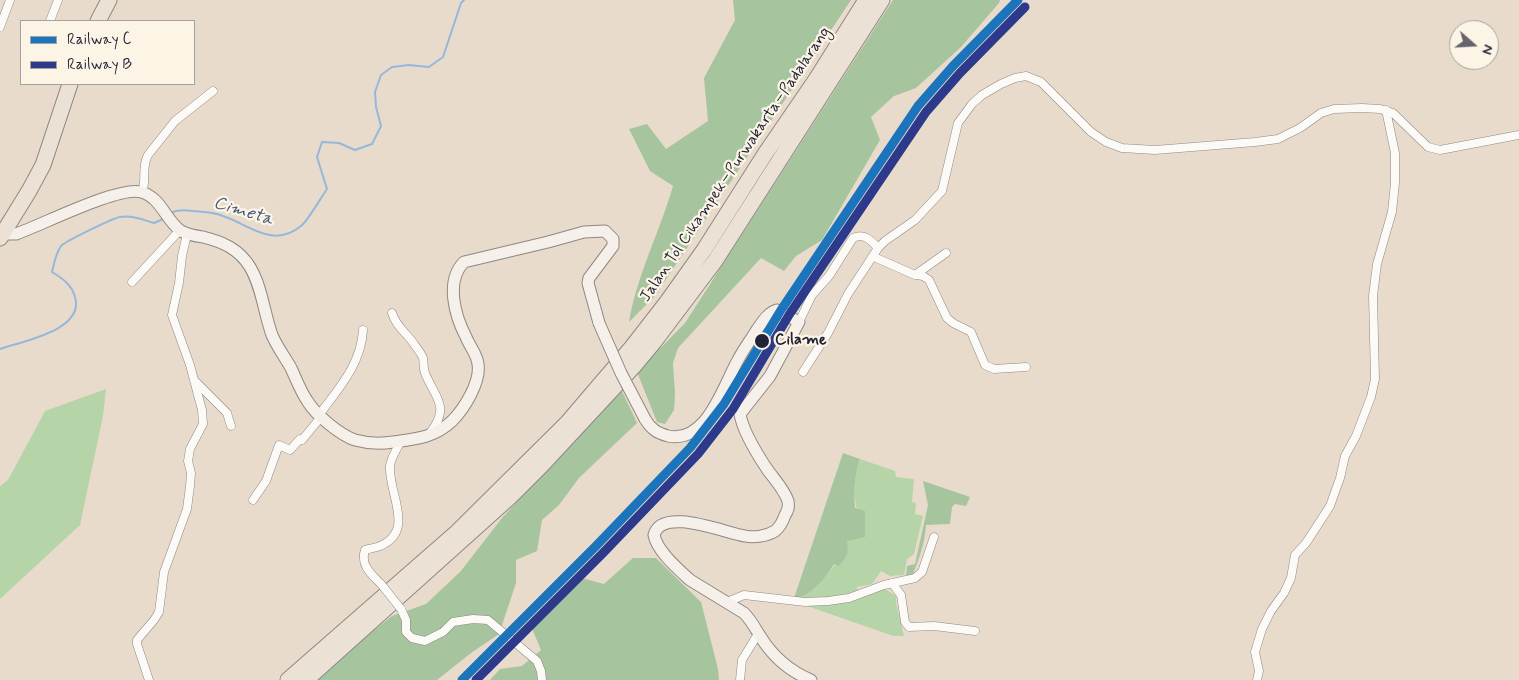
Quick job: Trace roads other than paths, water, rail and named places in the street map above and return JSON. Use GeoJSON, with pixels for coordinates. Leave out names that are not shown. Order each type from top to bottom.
{"type":"FeatureCollection","features":[{"type":"Feature","properties":{"kind":"highway"},"geometry":{"type":"LineString","coordinates":[[99,20],[109,0]]}},
{"type":"Feature","properties":{"kind":"highway","name":"Jalan Tol Cikampek–Purwakarta–Padalarang"},"geometry":{"type":"LineString","coordinates":[[288,680],[455,534],[567,423],[620,361],[667,302],[704,250],[866,0]]}},
{"type":"Feature","properties":{"kind":"highway","name":"Jalan Tol Cikampek–Purwakarta–Padalarang"},"geometry":{"type":"LineString","coordinates":[[306,680],[510,497],[634,366],[660,335],[715,261],[882,0]]}},
{"type":"Feature","properties":{"kind":"highway"},"geometry":{"type":"LineString","coordinates":[[2,236],[43,165],[70,85]]}},
{"type":"Feature","properties":{"kind":"street"},"geometry":{"type":"LineString","coordinates":[[0,27],[10,0]]}},
{"type":"Feature","properties":{"kind":"street"},"geometry":{"type":"LineString","coordinates":[[50,20],[58,0]]}},
{"type":"Feature","properties":{"kind":"street"},"geometry":{"type":"LineString","coordinates":[[803,372],[828,333],[848,294],[874,257],[878,248],[915,220],[942,191],[958,123],[972,104],[982,95],[1015,78],[1026,76],[1041,82],[1091,132],[1106,142],[1122,148],[1155,150],[1278,139],[1288,135],[1321,113],[1334,109],[1362,108],[1386,110],[1399,118],[1420,140],[1433,150],[1519,135]]}},
{"type":"Feature","properties":{"kind":"street"},"geometry":{"type":"LineString","coordinates":[[142,192],[145,184],[145,160],[148,155],[175,121],[212,91]]}},
{"type":"Feature","properties":{"kind":"street"},"geometry":{"type":"LineString","coordinates":[[1257,680],[1259,671],[1255,652],[1262,629],[1291,578],[1295,555],[1306,543],[1330,506],[1340,478],[1345,456],[1359,429],[1370,397],[1374,379],[1373,296],[1377,264],[1392,212],[1395,183],[1395,153],[1386,110]]}},
{"type":"Feature","properties":{"kind":"street"},"geometry":{"type":"LineString","coordinates":[[2,236],[16,234],[122,193],[142,192],[157,202],[168,217],[184,232],[228,245],[235,249],[250,268],[273,337],[308,402],[320,416],[346,436],[355,440],[379,443],[427,437],[440,432],[461,411],[472,391],[479,373],[476,355],[460,324],[454,297],[455,279],[464,262],[584,232],[605,231],[613,238],[613,246],[588,283],[599,323],[621,373],[645,419],[654,431],[675,437],[681,437],[697,430],[720,398],[738,360],[774,310],[781,310],[799,322]]}},
{"type":"Feature","properties":{"kind":"street"},"geometry":{"type":"LineString","coordinates":[[132,282],[184,232]]}},
{"type":"Feature","properties":{"kind":"street"},"geometry":{"type":"LineString","coordinates":[[149,680],[137,640],[159,612],[164,572],[188,509],[190,473],[188,461],[190,449],[203,424],[194,380],[172,315],[179,283],[184,232]]}},
{"type":"Feature","properties":{"kind":"street"},"geometry":{"type":"LineString","coordinates":[[811,680],[791,671],[781,663],[758,634],[750,620],[739,609],[690,580],[659,547],[654,538],[659,526],[674,521],[753,537],[770,533],[781,525],[788,511],[788,501],[758,454],[740,414],[770,376],[812,295],[829,276],[853,238],[864,236],[878,248]]}},
{"type":"Feature","properties":{"kind":"street"},"geometry":{"type":"LineString","coordinates":[[917,274],[928,264],[946,253]]}},
{"type":"Feature","properties":{"kind":"street"},"geometry":{"type":"LineString","coordinates":[[874,257],[912,275],[917,274],[929,280],[950,321],[971,332],[985,365],[994,368],[1026,367]]}},
{"type":"Feature","properties":{"kind":"street"},"geometry":{"type":"LineString","coordinates":[[392,313],[401,331],[410,338],[423,358],[425,372],[439,400],[439,417],[427,437]]}},
{"type":"Feature","properties":{"kind":"street"},"geometry":{"type":"LineString","coordinates":[[253,500],[266,481],[279,445],[290,450],[300,439],[302,440],[352,370],[363,340],[363,330]]}},
{"type":"Feature","properties":{"kind":"street"},"geometry":{"type":"LineString","coordinates":[[194,380],[227,413],[231,426]]}},
{"type":"Feature","properties":{"kind":"street"},"geometry":{"type":"LineString","coordinates":[[401,441],[393,456],[390,469],[392,489],[400,519],[399,526],[394,536],[388,542],[376,548],[365,550],[364,565],[401,609],[406,620],[406,632],[412,638],[425,640],[443,632],[453,622],[473,619],[488,620],[537,661],[542,680]]}},
{"type":"Feature","properties":{"kind":"street"},"geometry":{"type":"LineString","coordinates":[[727,602],[744,595],[805,602],[849,598],[920,575],[924,569],[934,537]]}},
{"type":"Feature","properties":{"kind":"street"},"geometry":{"type":"LineString","coordinates":[[892,583],[901,595],[905,622],[910,627],[934,626],[975,631]]}},
{"type":"Feature","properties":{"kind":"street"},"geometry":{"type":"LineString","coordinates":[[740,680],[742,660],[758,634]]}},
{"type":"Feature","properties":{"kind":"waterway","name":"Cimeta"},"geometry":{"type":"LineString","coordinates":[[171,213],[185,210],[208,212],[271,235],[291,233],[304,224],[327,189],[317,157],[322,142],[339,143],[355,150],[372,144],[381,126],[376,107],[375,92],[381,75],[392,67],[409,65],[429,67],[443,57],[461,3],[464,0]]}},
{"type":"Feature","properties":{"kind":"waterway","name":"Cimeta"},"geometry":{"type":"LineString","coordinates":[[0,349],[50,332],[62,326],[71,318],[76,308],[74,293],[66,282],[52,272],[56,255],[61,246],[89,230],[120,217],[133,217],[154,223],[163,219]]}},
{"type":"Feature","properties":{"kind":"rail line","name":"C"},"geometry":{"type":"LineString","coordinates":[[462,680],[596,546],[690,448],[724,404],[781,310],[918,106],[953,66],[1018,0]]}},
{"type":"Feature","properties":{"kind":"rail line","name":"B"},"geometry":{"type":"LineString","coordinates":[[476,680],[603,553],[698,454],[733,409],[789,315],[926,112],[960,73],[1025,7]]}},
{"type":"Feature","properties":{"kind":"place","name":"Cilame"},"geometry":{"type":"Point","coordinates":[762,341]}}]}
